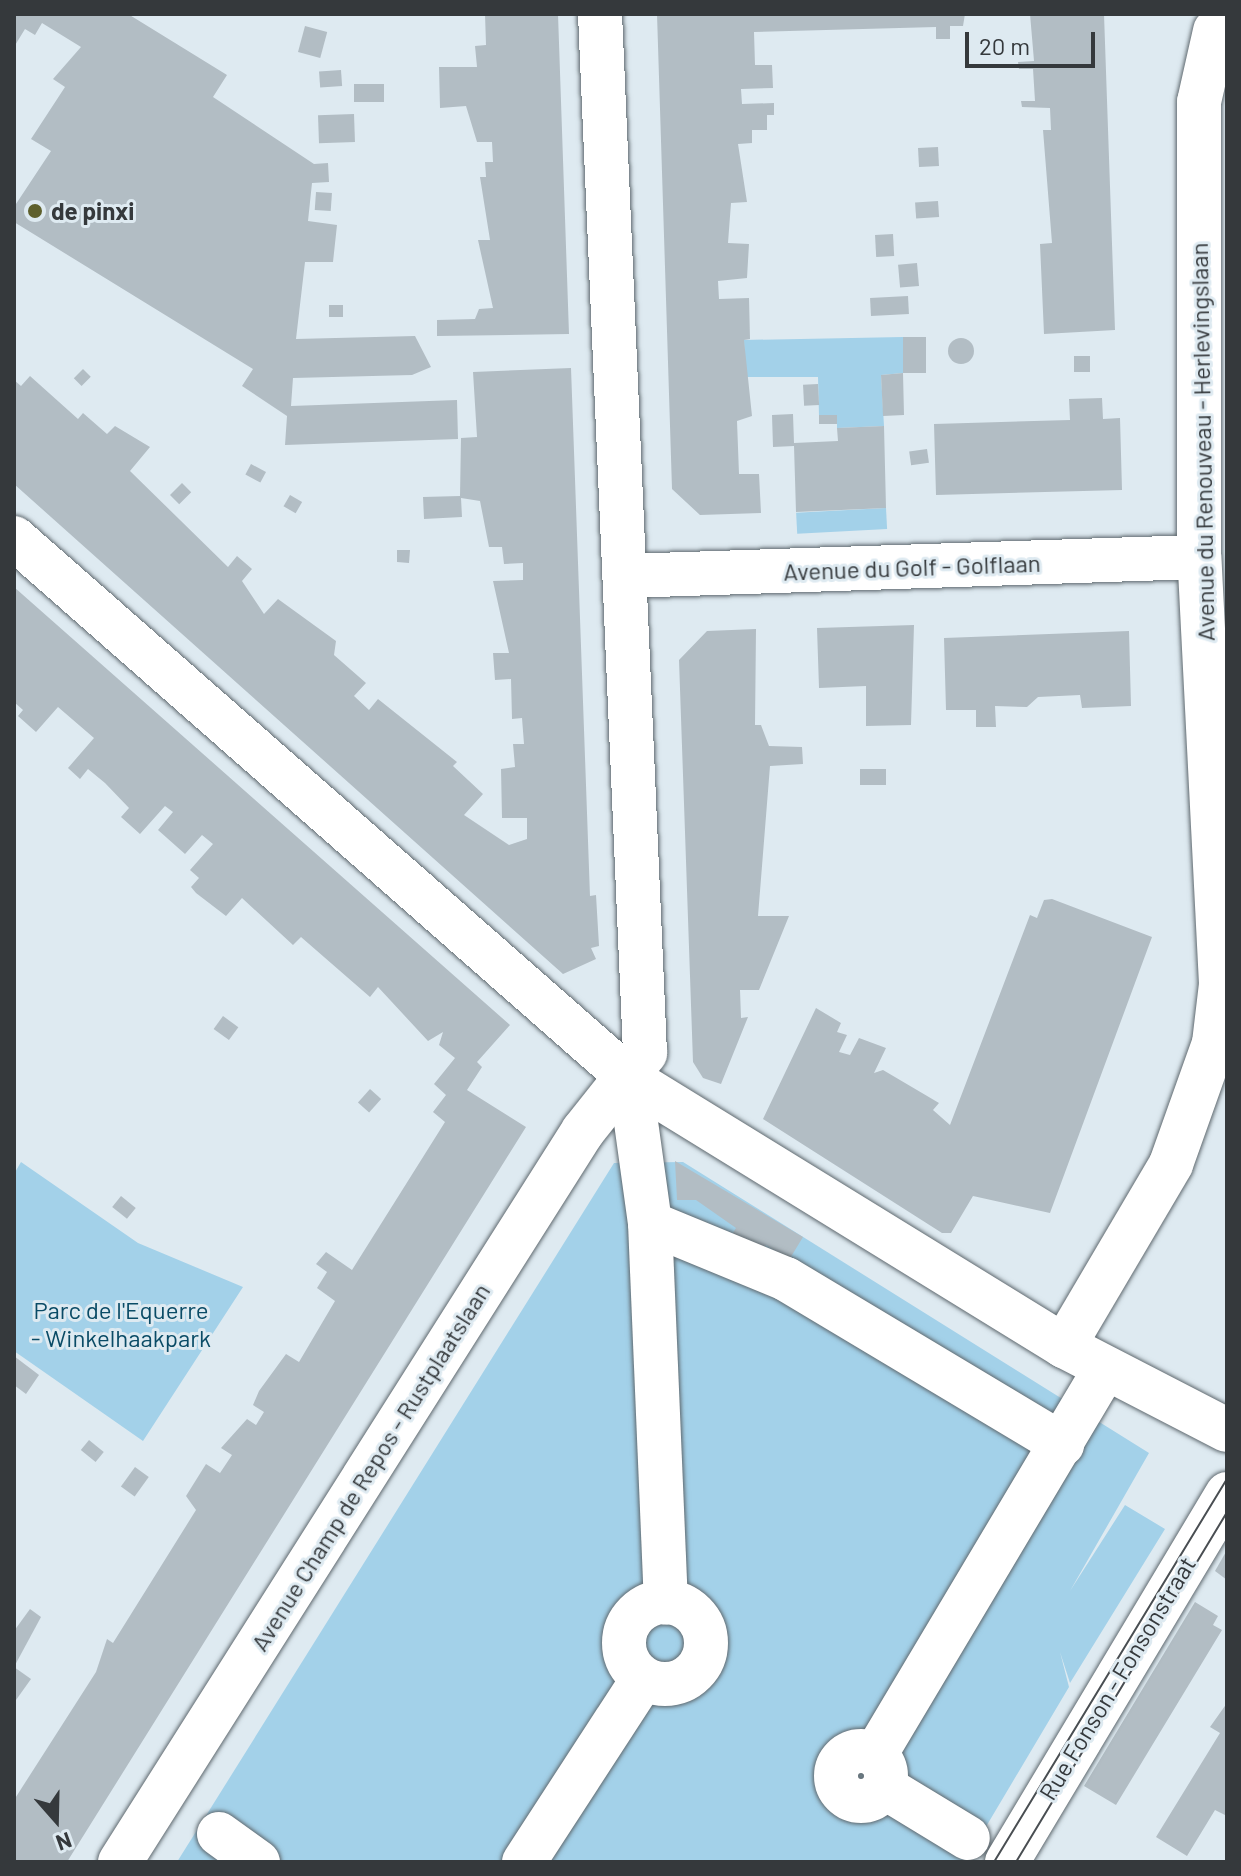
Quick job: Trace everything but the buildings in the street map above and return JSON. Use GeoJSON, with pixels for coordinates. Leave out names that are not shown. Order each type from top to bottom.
{"type":"FeatureCollection","features":[{"type":"Feature","properties":{"kind":"street"},"geometry":{"type":"LineString","coordinates":[[600,14],[645,1018],[645,1053],[630,1079],[650,1223],[666,1603]]}},
{"type":"Feature","properties":{"kind":"street","name":"Avenue du Renouveau - Herlevingslaan"},"geometry":{"type":"LineString","coordinates":[[1064,1346],[1171,1164],[1214,1043],[1221,984],[1199,557],[1199,102],[1212,26]]}},
{"type":"Feature","properties":{"kind":"street"},"geometry":{"type":"LineString","coordinates":[[14,538],[630,1079],[1064,1346],[1227,1430]]}},
{"type":"Feature","properties":{"kind":"street","name":"Avenue du Golf - Golflaan"},"geometry":{"type":"LineString","coordinates":[[625,576],[1199,557]]}},
{"type":"Feature","properties":{"kind":"street","name":"Avenue Champ de Repos - Rustplaatslaan"},"geometry":{"type":"LineString","coordinates":[[120,1862],[583,1131],[630,1079]]}},
{"type":"Feature","properties":{"kind":"street"},"geometry":{"type":"LineString","coordinates":[[650,1223],[786,1279],[1071,1427]]}},
{"type":"Feature","properties":{"kind":"street"},"geometry":{"type":"LineString","coordinates":[[968,1838],[879,1771],[1105,1369]]}},
{"type":"Feature","properties":{"kind":"street","name":"Rue Fonson - Fonsonstraat"},"geometry":{"type":"LineString","coordinates":[[1007,1862],[1227,1494]]}},
{"type":"Feature","properties":{"kind":"street"},"geometry":{"type":"LineString","coordinates":[[666,1603],[695,1614],[705,1654],[685,1680],[643,1679],[626,1659],[626,1630],[644,1608],[666,1603]]}},
{"type":"Feature","properties":{"kind":"street"},"geometry":{"type":"LineString","coordinates":[[524,1862],[643,1679]]}},
{"type":"Feature","properties":{"kind":"street"},"geometry":{"type":"LineString","coordinates":[[219,1834],[258,1862]]}},
{"type":"Feature","properties":{"kind":"green space"},"geometry":{"type":"Polygon","coordinates":[[[903,337],[903,373],[881,375],[884,426],[837,428],[837,415],[819,416],[818,377],[745,377],[744,340],[903,337]]]}},
{"type":"Feature","properties":{"kind":"green space"},"geometry":{"type":"Polygon","coordinates":[[[886,508],[887,529],[797,534],[796,513],[886,508]]]}},
{"type":"Feature","properties":{"kind":"green space","name":"Parc de l'Equerre - Winkelhaakpark"},"geometry":{"type":"Polygon","coordinates":[[[21,1162],[138,1243],[243,1287],[143,1441],[14,1351],[14,1174],[21,1162]]]}},
{"type":"Feature","properties":{"kind":"green space"},"geometry":{"type":"Polygon","coordinates":[[[683,1162],[1149,1453],[1070,1591],[1125,1505],[1165,1529],[1070,1683],[1060,1652],[1069,1687],[965,1862],[177,1862],[614,1163],[683,1162]]]}},
{"type":"Feature","properties":{"kind":"tram line"},"geometry":{"type":"LineString","coordinates":[[994,1862],[1227,1479]]}},
{"type":"Feature","properties":{"kind":"tram line"},"geometry":{"type":"LineString","coordinates":[[1016,1862],[1227,1512]]}},
{"type":"Feature","properties":{"kind":"place","name":"de pinxi"},"geometry":{"type":"Point","coordinates":[35,211]}}]}
